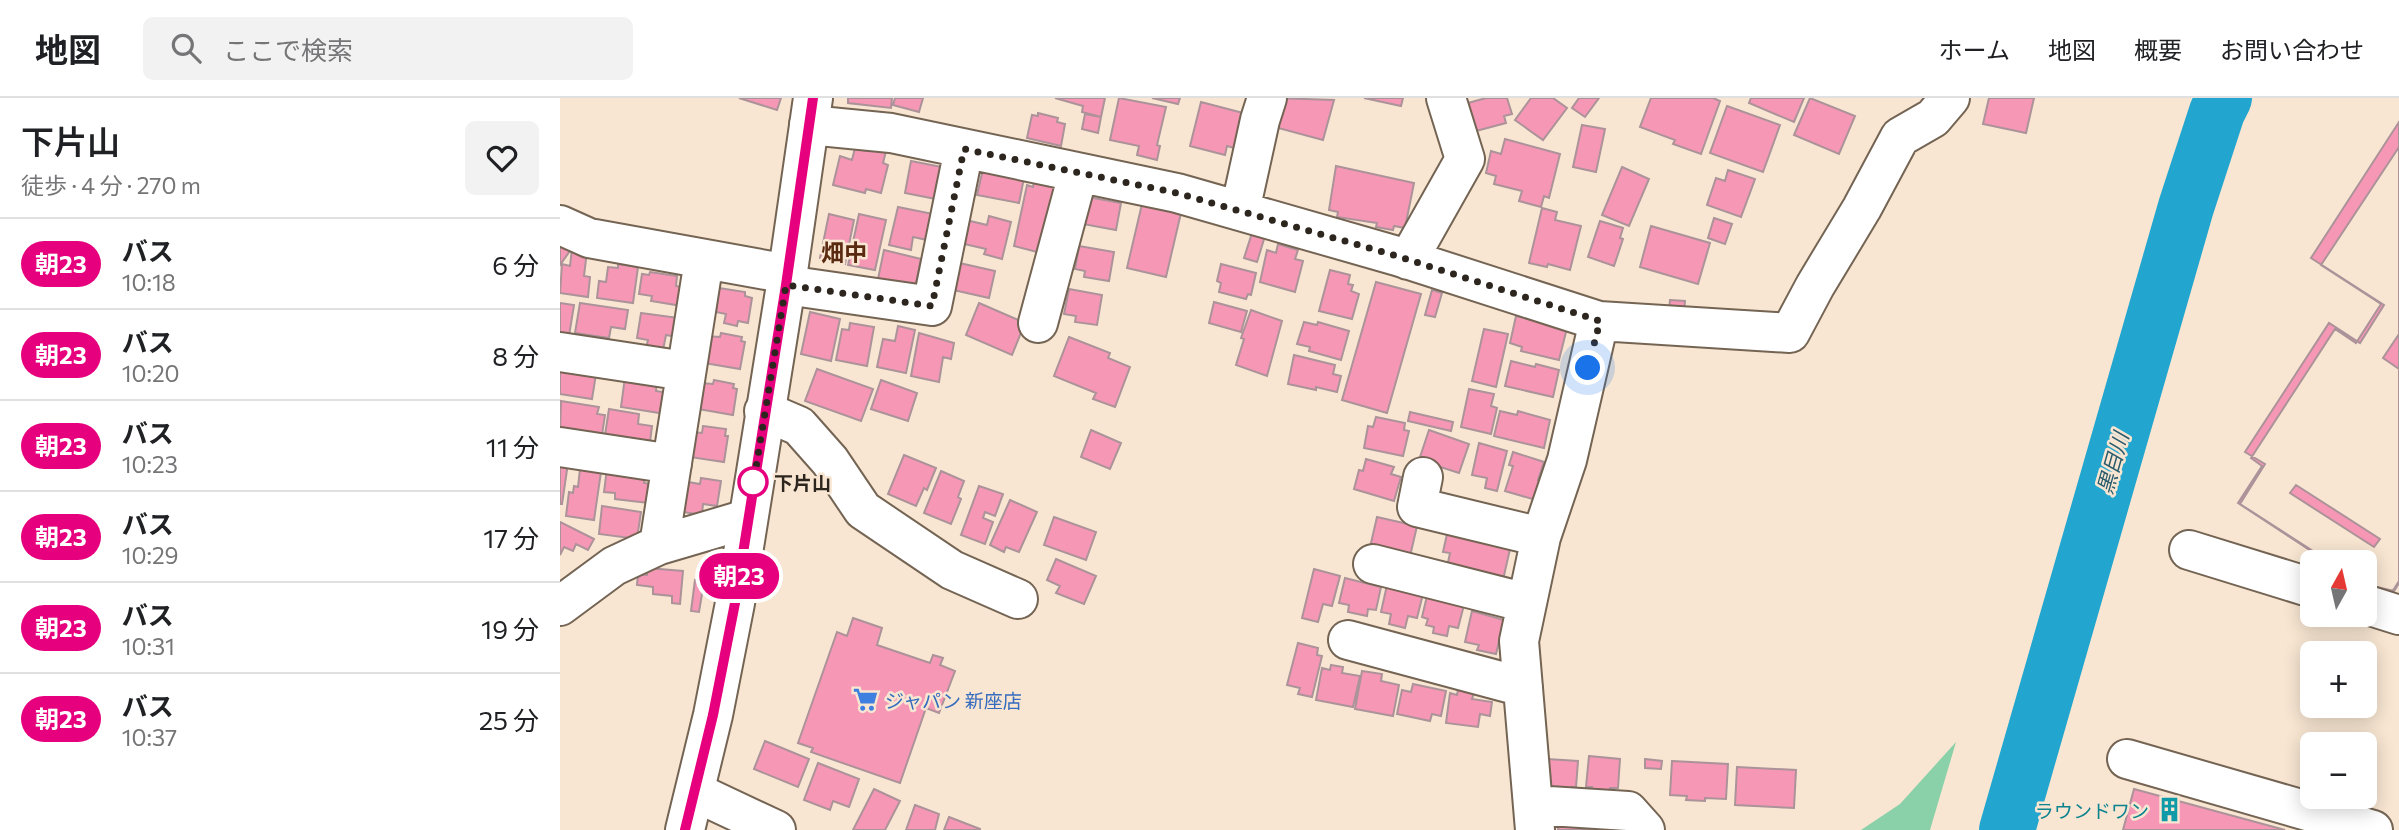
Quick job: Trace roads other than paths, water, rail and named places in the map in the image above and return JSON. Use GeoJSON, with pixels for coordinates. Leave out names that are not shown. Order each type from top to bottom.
{"type":"FeatureCollection","features":[{"type":"Feature","properties":{"kind":"street"},"geometry":{"type":"LineString","coordinates":[[1240,211],[1267,98]]}},
{"type":"Feature","properties":{"kind":"street"},"geometry":{"type":"LineString","coordinates":[[1408,260],[1465,159],[1446,98]]}},
{"type":"Feature","properties":{"kind":"street"},"geometry":{"type":"LineString","coordinates":[[685,830],[725,656],[787,279],[811,111],[891,133],[1177,193],[1408,260],[1600,321],[1790,333],[1900,136],[1933,118],[1950,98]]}},
{"type":"Feature","properties":{"kind":"street"},"geometry":{"type":"LineString","coordinates":[[560,225],[589,237],[787,279],[932,306],[964,149]]}},
{"type":"Feature","properties":{"kind":"street"},"geometry":{"type":"LineString","coordinates":[[1038,323],[1078,174]]}},
{"type":"Feature","properties":{"kind":"street"},"geometry":{"type":"LineString","coordinates":[[659,545],[704,260]]}},
{"type":"Feature","properties":{"kind":"street"},"geometry":{"type":"LineString","coordinates":[[1600,321],[1567,460],[1541,537],[1519,642],[1522,687],[1534,818],[1628,811],[1645,830]]}},
{"type":"Feature","properties":{"kind":"street"},"geometry":{"type":"LineString","coordinates":[[560,352],[685,371]]}},
{"type":"Feature","properties":{"kind":"street"},"geometry":{"type":"LineString","coordinates":[[764,411],[799,426],[830,461],[863,510],[952,570],[1018,599]]}},
{"type":"Feature","properties":{"kind":"street"},"geometry":{"type":"LineString","coordinates":[[560,447],[672,464]]}},
{"type":"Feature","properties":{"kind":"street"},"geometry":{"type":"LineString","coordinates":[[1423,477],[1417,507],[1541,537]]}},
{"type":"Feature","properties":{"kind":"street"},"geometry":{"type":"LineString","coordinates":[[564,597],[614,565],[659,545],[747,519]]}},
{"type":"Feature","properties":{"kind":"street"},"geometry":{"type":"LineString","coordinates":[[2189,550],[2300,584]]}},
{"type":"Feature","properties":{"kind":"street"},"geometry":{"type":"LineString","coordinates":[[1373,564],[1527,603]]}},
{"type":"Feature","properties":{"kind":"street"},"geometry":{"type":"LineString","coordinates":[[2377,608],[2399,615]]}},
{"type":"Feature","properties":{"kind":"street"},"geometry":{"type":"LineString","coordinates":[[1348,640],[1522,687]]}},
{"type":"Feature","properties":{"kind":"street"},"geometry":{"type":"LineString","coordinates":[[2127,759],[2373,830]]}},
{"type":"Feature","properties":{"kind":"street"},"geometry":{"type":"LineString","coordinates":[[695,792],[776,830]]}},
{"type":"Feature","properties":{"kind":"waterway","name":"黒目川"},"geometry":{"type":"LineString","coordinates":[[2007,830],[2186,207],[2224,98]]}},
{"type":"Feature","properties":{"kind":"place","name":"下片山"},"geometry":{"type":"Point","coordinates":[753,482]}},
{"type":"Feature","properties":{"kind":"place","name":"ジャパン 新座店"},"geometry":{"type":"Point","coordinates":[865,700]}},
{"type":"Feature","properties":{"kind":"place","name":"ラウンドワン"},"geometry":{"type":"Point","coordinates":[2169,810]}},
{"type":"Feature","properties":{"kind":"district","name":"畑中"},"geometry":{"type":"Point","coordinates":[844,252]}}]}
